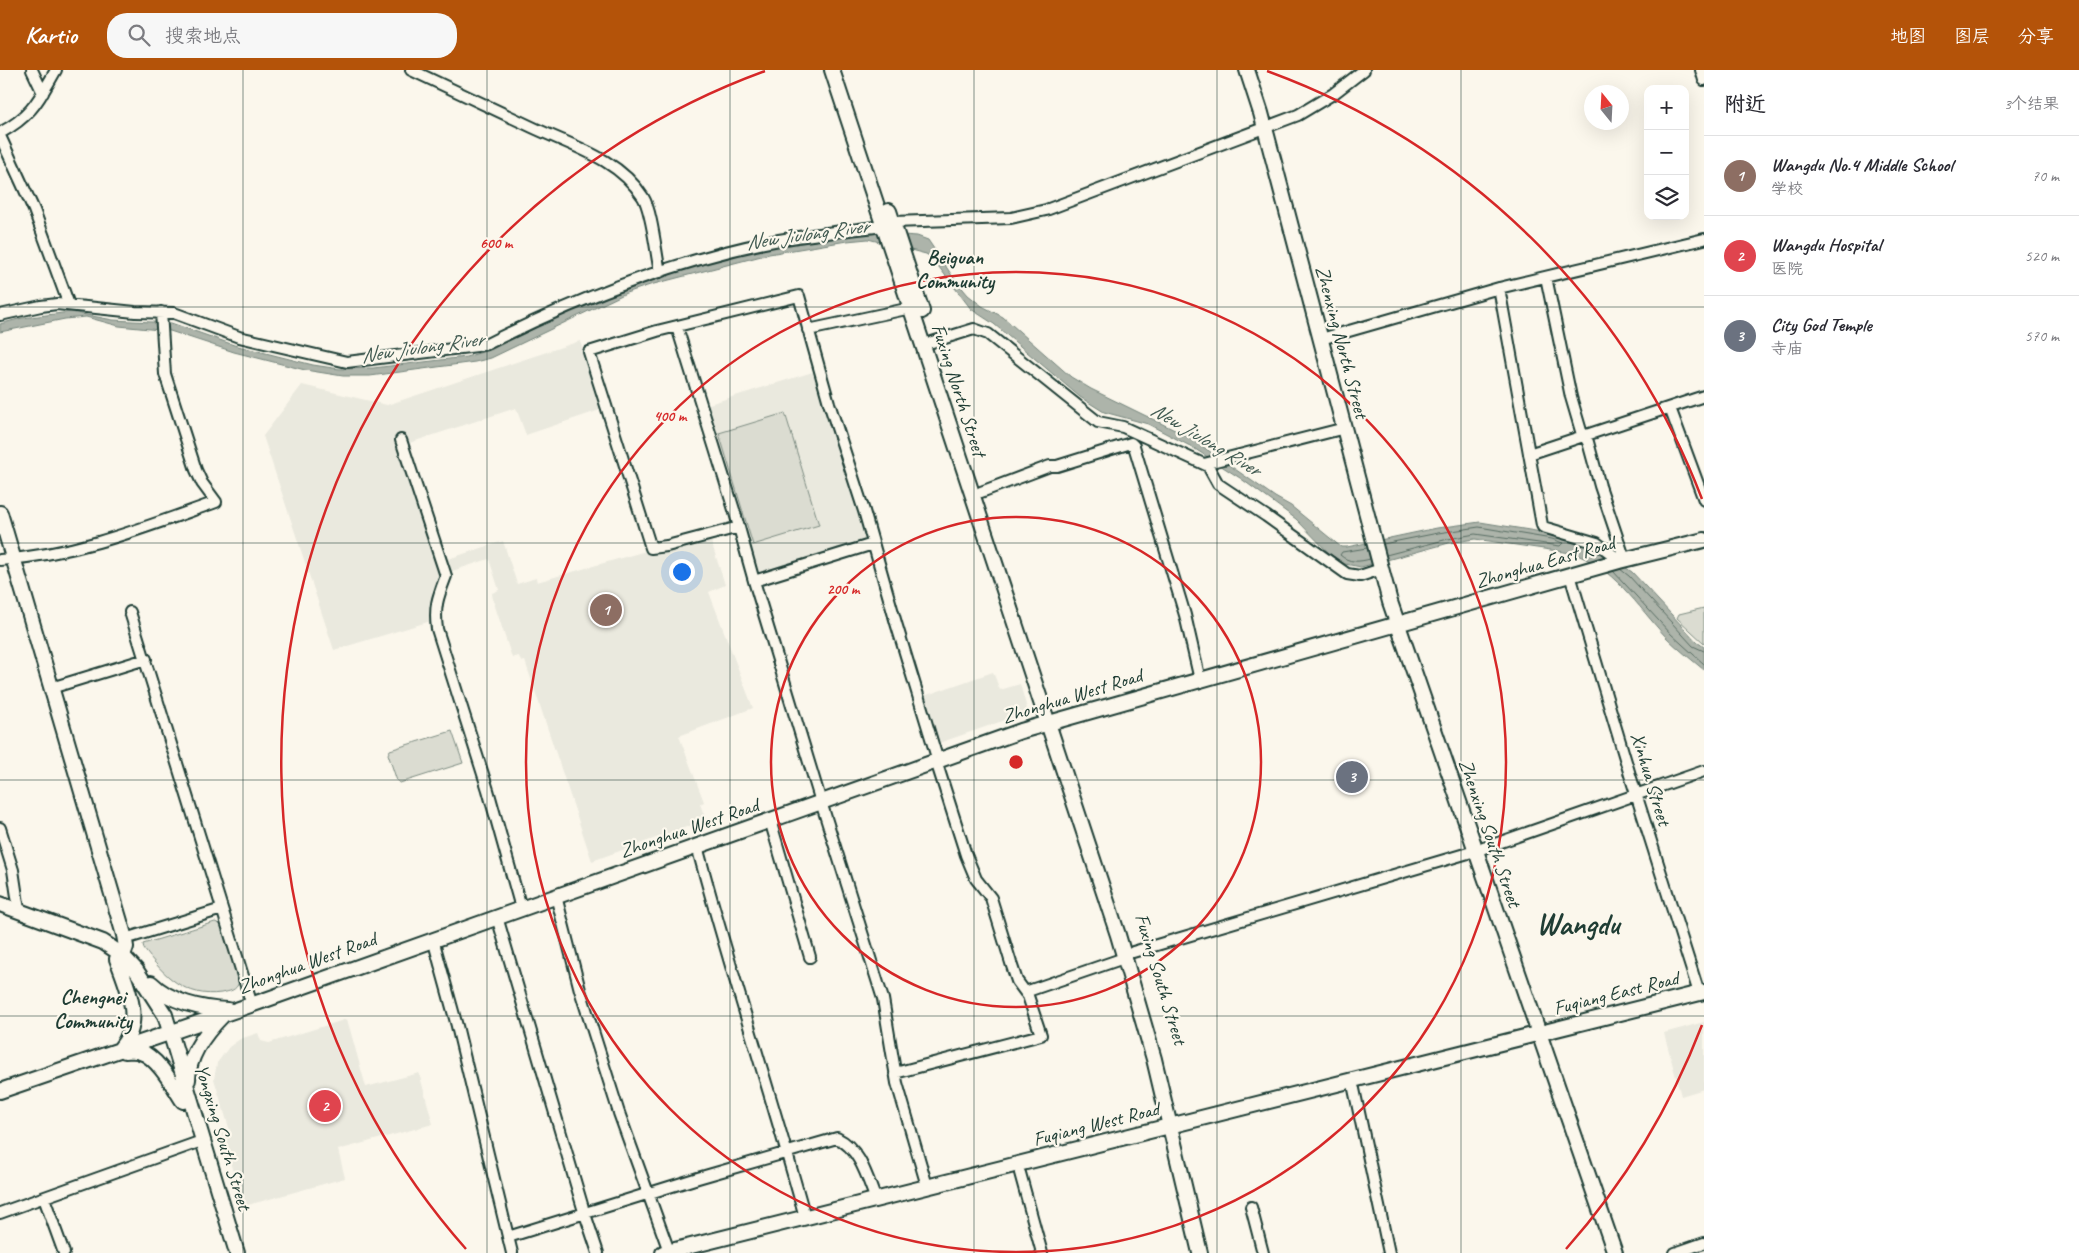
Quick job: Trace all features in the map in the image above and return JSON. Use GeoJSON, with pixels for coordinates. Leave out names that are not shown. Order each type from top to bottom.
{"type":"FeatureCollection","features":[{"type":"Feature","properties":{"kind":"main road","name":"Fuxing North Street"},"geometry":{"type":"LineString","coordinates":[[832,70],[932,342],[981,492],[1052,722]]}},
{"type":"Feature","properties":{"kind":"main road","name":"Fuxing North Street"},"geometry":{"type":"LineString","coordinates":[[842,70],[889,227]]}},
{"type":"Feature","properties":{"kind":"main road","name":"Zhenxing North Street"},"geometry":{"type":"LineString","coordinates":[[1246,70],[1265,129],[1398,625]]}},
{"type":"Feature","properties":{"kind":"main road","name":"Fuxing North Street"},"geometry":{"type":"LineString","coordinates":[[897,251],[911,308],[1052,722]]}},
{"type":"Feature","properties":{"kind":"main road"},"geometry":{"type":"LineString","coordinates":[[0,513],[7,560],[51,688],[125,939],[126,947],[120,957],[131,999],[133,1015],[130,1036],[115,1051]]}},
{"type":"Feature","properties":{"kind":"main road","name":"Zhonghua East Road"},"geometry":{"type":"LineString","coordinates":[[1398,625],[1570,575],[1704,540]]}},
{"type":"Feature","properties":{"kind":"main road","name":"Zhonghua West Road"},"geometry":{"type":"LineString","coordinates":[[0,1091],[252,1005],[521,908],[1052,722],[1398,625]]}},
{"type":"Feature","properties":{"kind":"main road","name":"Zhenxing South Street"},"geometry":{"type":"LineString","coordinates":[[1398,625],[1615,1253]]}},
{"type":"Feature","properties":{"kind":"main road","name":"Fuxing South Street"},"geometry":{"type":"LineString","coordinates":[[1052,722],[1128,955],[1154,1059],[1176,1129],[1209,1253]]}},
{"type":"Feature","properties":{"kind":"main road"},"geometry":{"type":"LineString","coordinates":[[0,904],[104,942],[167,996],[206,1008],[231,1012]]}},
{"type":"Feature","properties":{"kind":"main road"},"geometry":{"type":"LineString","coordinates":[[0,911],[120,957],[151,1005],[166,1033]]}},
{"type":"Feature","properties":{"kind":"main road"},"geometry":{"type":"LineString","coordinates":[[136,970],[162,1010],[166,1033]]}},
{"type":"Feature","properties":{"kind":"main road","name":"Fuqiang East Road"},"geometry":{"type":"LineString","coordinates":[[1540,1038],[1702,996]]}},
{"type":"Feature","properties":{"kind":"main road"},"geometry":{"type":"LineString","coordinates":[[185,1095],[190,1063],[196,1051],[213,1026],[231,1012]]}},
{"type":"Feature","properties":{"kind":"main road","name":"Yongxing South Street"},"geometry":{"type":"LineString","coordinates":[[166,1033],[237,1253]]}},
{"type":"Feature","properties":{"kind":"main road","name":"Fuqiang West Road"},"geometry":{"type":"LineString","coordinates":[[666,1252],[928,1186],[1354,1089],[1540,1038]]}},
{"type":"Feature","properties":{"kind":"main road","name":"Fuqiang West Road"},"geometry":{"type":"LineString","coordinates":[[700,1253],[1020,1173],[1176,1129],[1540,1038]]}},
{"type":"Feature","properties":{"kind":"main road"},"geometry":{"type":"LineString","coordinates":[[115,1051],[126,1050],[148,1055],[185,1095]]}},
{"type":"Feature","properties":{"kind":"main road","name":"Yongxing South Street"},"geometry":{"type":"LineString","coordinates":[[185,1095],[196,1143],[230,1253]]}},
{"type":"Feature","properties":{"kind":"main road","name":"Fuxing South Street"},"geometry":{"type":"LineString","coordinates":[[1176,1129],[1200,1253]]}},
{"type":"Feature","properties":{"kind":"street"},"geometry":{"type":"LineString","coordinates":[[32,70],[43,93]]}},
{"type":"Feature","properties":{"kind":"street"},"geometry":{"type":"LineString","coordinates":[[56,70],[35,106],[24,118],[0,135],[34,210],[69,305]]}},
{"type":"Feature","properties":{"kind":"street"},"geometry":{"type":"LineString","coordinates":[[411,70],[556,138],[597,155],[613,166],[628,179],[645,200],[660,272]]}},
{"type":"Feature","properties":{"kind":"street"},"geometry":{"type":"LineString","coordinates":[[0,315],[41,306],[69,305],[135,312],[174,312],[239,337],[336,360],[359,361],[487,344],[620,284],[750,246],[780,240],[889,227],[1028,216],[1265,129],[1298,115],[1333,94],[1364,70]]}},
{"type":"Feature","properties":{"kind":"street"},"geometry":{"type":"LineString","coordinates":[[1701,70],[1704,80]]}},
{"type":"Feature","properties":{"kind":"street"},"geometry":{"type":"LineString","coordinates":[[1321,339],[1499,288],[1704,239]]}},
{"type":"Feature","properties":{"kind":"street"},"geometry":{"type":"LineString","coordinates":[[1546,277],[1571,397],[1584,436],[1588,442],[1622,561]]}},
{"type":"Feature","properties":{"kind":"street"},"geometry":{"type":"LineString","coordinates":[[1499,288],[1544,527],[1597,543],[1622,561]]}},
{"type":"Feature","properties":{"kind":"street"},"geometry":{"type":"LineString","coordinates":[[739,527],[667,546],[651,548],[590,352],[677,327],[799,296],[829,403],[966,856],[976,879],[991,898],[1017,981],[1025,992],[1041,1035],[895,1073]]}},
{"type":"Feature","properties":{"kind":"street"},"geometry":{"type":"LineString","coordinates":[[808,330],[911,308]]}},
{"type":"Feature","properties":{"kind":"street"},"geometry":{"type":"LineString","coordinates":[[7,560],[82,548],[216,502],[202,484],[196,470],[165,374],[161,312]]}},
{"type":"Feature","properties":{"kind":"street"},"geometry":{"type":"LineString","coordinates":[[677,327],[821,802],[883,999],[895,1073],[928,1186]]}},
{"type":"Feature","properties":{"kind":"street"},"geometry":{"type":"LineString","coordinates":[[932,342],[974,330],[980,330],[988,334],[1098,422],[1123,427],[1206,463],[1218,484],[1347,574],[1360,576],[1381,567]]}},
{"type":"Feature","properties":{"kind":"street"},"geometry":{"type":"LineString","coordinates":[[1529,454],[1704,396]]}},
{"type":"Feature","properties":{"kind":"street"},"geometry":{"type":"LineString","coordinates":[[1670,408],[1704,500]]}},
{"type":"Feature","properties":{"kind":"street"},"geometry":{"type":"LineString","coordinates":[[1206,463],[1344,428]]}},
{"type":"Feature","properties":{"kind":"street"},"geometry":{"type":"LineString","coordinates":[[401,440],[446,576],[437,596],[437,629],[488,790],[521,908]]}},
{"type":"Feature","properties":{"kind":"street"},"geometry":{"type":"LineString","coordinates":[[981,492],[1050,466],[1058,466],[1131,443],[1134,446],[1185,615],[1200,680]]}},
{"type":"Feature","properties":{"kind":"street"},"geometry":{"type":"LineString","coordinates":[[754,581],[873,544]]}},
{"type":"Feature","properties":{"kind":"street","name":"Xinhua Street"},"geometry":{"type":"LineString","coordinates":[[1570,575],[1637,795],[1702,996]]}},
{"type":"Feature","properties":{"kind":"street"},"geometry":{"type":"LineString","coordinates":[[130,612],[252,1005]]}},
{"type":"Feature","properties":{"kind":"street"},"geometry":{"type":"LineString","coordinates":[[51,688],[146,659]]}},
{"type":"Feature","properties":{"kind":"street"},"geometry":{"type":"LineString","coordinates":[[1025,992],[1128,955],[1475,851],[1704,771]]}},
{"type":"Feature","properties":{"kind":"street"},"geometry":{"type":"LineString","coordinates":[[770,820],[810,957]]}},
{"type":"Feature","properties":{"kind":"street"},"geometry":{"type":"LineString","coordinates":[[0,828],[13,870],[19,910]]}},
{"type":"Feature","properties":{"kind":"street"},"geometry":{"type":"LineString","coordinates":[[697,846],[720,931],[805,1217]]}},
{"type":"Feature","properties":{"kind":"street"},"geometry":{"type":"LineString","coordinates":[[556,896],[582,996],[666,1252]]}},
{"type":"Feature","properties":{"kind":"street"},"geometry":{"type":"LineString","coordinates":[[125,939],[222,909]]}},
{"type":"Feature","properties":{"kind":"street"},"geometry":{"type":"LineString","coordinates":[[497,917],[598,1253]]}},
{"type":"Feature","properties":{"kind":"street"},"geometry":{"type":"LineString","coordinates":[[434,939],[512,1253]]}},
{"type":"Feature","properties":{"kind":"street"},"geometry":{"type":"LineString","coordinates":[[1354,1089],[1389,1253]]}},
{"type":"Feature","properties":{"kind":"street"},"geometry":{"type":"LineString","coordinates":[[508,1237],[648,1193],[837,1138],[847,1143],[863,1167],[876,1200]]}},
{"type":"Feature","properties":{"kind":"street"},"geometry":{"type":"LineString","coordinates":[[0,1213],[196,1143]]}},
{"type":"Feature","properties":{"kind":"street"},"geometry":{"type":"LineString","coordinates":[[1020,1173],[1042,1253]]}},
{"type":"Feature","properties":{"kind":"street"},"geometry":{"type":"LineString","coordinates":[[44,1198],[64,1253]]}},
{"type":"Feature","properties":{"kind":"street"},"geometry":{"type":"LineString","coordinates":[[1251,1208],[1263,1253]]}},
{"type":"Feature","properties":{"kind":"street"},"geometry":{"type":"LineString","coordinates":[[1675,1253],[1704,1243]]}},
{"type":"Feature","properties":{"kind":"shaded area"},"geometry":{"type":"Polygon","coordinates":[[[580,341],[603,409],[526,435],[516,408],[400,446],[439,562],[503,541],[517,584],[536,578],[537,582],[646,551],[672,549],[710,538],[725,585],[709,592],[753,708],[679,736],[704,802],[700,804],[706,820],[592,861],[525,661],[521,662],[519,656],[512,658],[493,600],[492,593],[499,590],[489,559],[443,574],[432,591],[431,621],[334,650],[263,436],[302,385],[387,405],[580,341]]]}},
{"type":"Feature","properties":{"kind":"shaded area"},"geometry":{"type":"Polygon","coordinates":[[[816,371],[868,541],[757,575],[706,405],[816,371]]]}},
{"type":"Feature","properties":{"kind":"shaded area"},"geometry":{"type":"Polygon","coordinates":[[[785,413],[819,525],[753,545],[719,433],[785,413]]]}},
{"type":"Feature","properties":{"kind":"shaded area"},"geometry":{"type":"Polygon","coordinates":[[[1704,608],[1704,643],[1677,618],[1679,614],[1704,608]]]}},
{"type":"Feature","properties":{"kind":"shaded area"},"geometry":{"type":"Polygon","coordinates":[[[993,672],[1000,690],[1020,684],[1028,712],[939,743],[924,696],[993,672]]]}},
{"type":"Feature","properties":{"kind":"shaded area"},"geometry":{"type":"Polygon","coordinates":[[[452,731],[463,763],[400,783],[397,781],[388,754],[390,750],[452,731]]]}},
{"type":"Feature","properties":{"kind":"shaded area"},"geometry":{"type":"Polygon","coordinates":[[[215,922],[222,925],[239,982],[232,990],[208,994],[187,988],[168,976],[144,949],[143,944],[215,922]]]}},
{"type":"Feature","properties":{"kind":"shaded area"},"geometry":{"type":"Polygon","coordinates":[[[347,1019],[366,1087],[419,1073],[433,1124],[338,1150],[345,1178],[244,1206],[221,1134],[230,1131],[214,1079],[217,1063],[229,1047],[240,1039],[258,1033],[261,1041],[269,1043],[347,1019]]]}},
{"type":"Feature","properties":{"kind":"shaded area"},"geometry":{"type":"Polygon","coordinates":[[[1704,1022],[1704,1089],[1681,1096],[1664,1033],[1704,1022]]]}},
{"type":"Feature","properties":{"kind":"water"},"geometry":{"type":"Polygon","coordinates":[[[861,232],[917,236],[928,240],[953,277],[968,295],[982,306],[1003,317],[1071,377],[1091,389],[1189,437],[1275,497],[1291,506],[1341,547],[1437,528],[1480,522],[1554,534],[1599,549],[1632,572],[1697,642],[1704,647],[1704,670],[1666,637],[1612,577],[1586,559],[1571,553],[1475,539],[1449,543],[1361,567],[1345,564],[1331,555],[1296,519],[1240,478],[1192,447],[1148,424],[1104,412],[1080,397],[994,324],[971,309],[932,258],[926,254],[868,239],[769,254],[650,285],[626,293],[491,358],[475,362],[370,376],[343,376],[305,370],[234,352],[170,331],[119,326],[86,317],[65,319],[0,332],[0,324],[22,318],[71,312],[113,320],[171,323],[234,345],[313,365],[340,369],[373,368],[466,357],[492,349],[617,289],[642,281],[738,253],[861,232]]]}},
{"type":"Feature","properties":{"kind":"place","name":"Wangdu No.4 Middle School"},"geometry":{"type":"Point","coordinates":[606,610]}},
{"type":"Feature","properties":{"kind":"place","name":"City God Temple"},"geometry":{"type":"Point","coordinates":[1352,777]}},
{"type":"Feature","properties":{"kind":"place","name":"Wangdu Hospital"},"geometry":{"type":"Point","coordinates":[325,1106]}},
{"type":"Feature","properties":{"kind":"district","name":"Beiguan Community"},"geometry":{"type":"Point","coordinates":[955,269]}},
{"type":"Feature","properties":{"kind":"district","name":"Wangdu"},"geometry":{"type":"Point","coordinates":[1578,924]}},
{"type":"Feature","properties":{"kind":"district","name":"Chengnei Community"},"geometry":{"type":"Point","coordinates":[93,1009]}},
{"type":"Feature","properties":{"kind":"water label","name":"New Jiulong River"},"geometry":{"type":"Point","coordinates":[807,234]}},
{"type":"Feature","properties":{"kind":"water label","name":"New Jiulong River"},"geometry":{"type":"Point","coordinates":[422,347]}},
{"type":"Feature","properties":{"kind":"water label","name":"New Jiulong River"},"geometry":{"type":"Point","coordinates":[1206,439]}}]}
